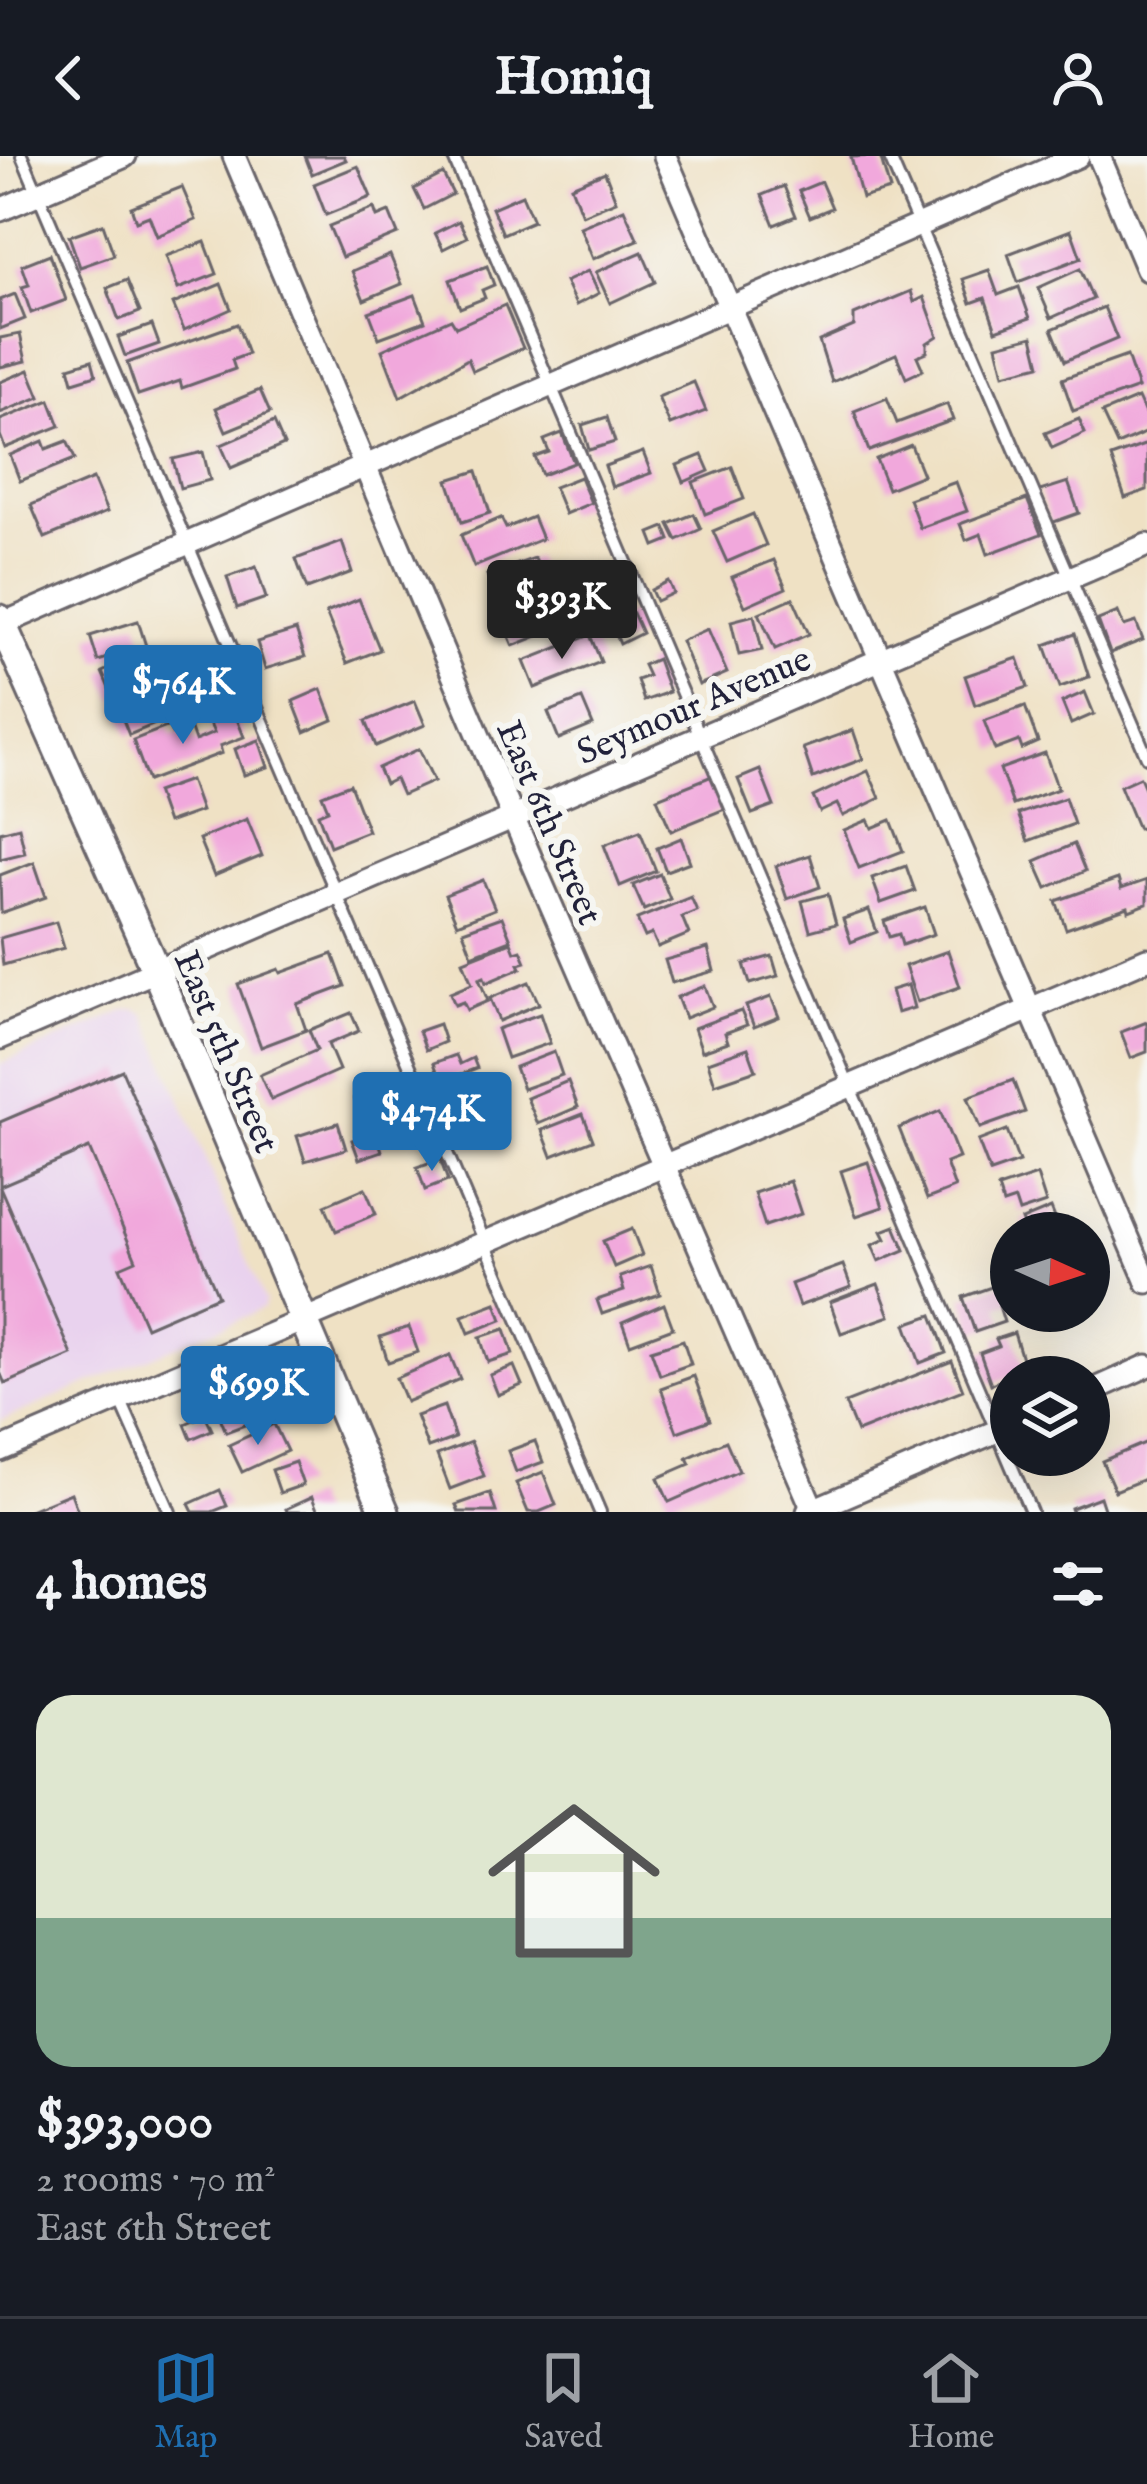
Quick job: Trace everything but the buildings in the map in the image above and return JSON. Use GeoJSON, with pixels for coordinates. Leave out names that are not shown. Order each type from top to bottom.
{"type":"FeatureCollection","features":[{"type":"Feature","properties":{"kind":"street"},"geometry":{"type":"LineString","coordinates":[[0,210],[125,156]]}},
{"type":"Feature","properties":{"kind":"street","name":"East 6th Street"},"geometry":{"type":"LineString","coordinates":[[234,156],[811,1511]]}},
{"type":"Feature","properties":{"kind":"street"},"geometry":{"type":"LineString","coordinates":[[664,156],[1147,1282]]}},
{"type":"Feature","properties":{"kind":"street"},"geometry":{"type":"LineString","coordinates":[[1,623],[1078,156]]}},
{"type":"Feature","properties":{"kind":"street"},"geometry":{"type":"LineString","coordinates":[[1100,156],[1147,270]]}},
{"type":"Feature","properties":{"kind":"street","name":"Seymour Avenue"},"geometry":{"type":"LineString","coordinates":[[0,1038],[1147,544]]}},
{"type":"Feature","properties":{"kind":"street","name":"East 5th Street"},"geometry":{"type":"LineString","coordinates":[[1,623],[156,970],[385,1512]]}},
{"type":"Feature","properties":{"kind":"street"},"geometry":{"type":"LineString","coordinates":[[0,1450],[1147,959]]}},
{"type":"Feature","properties":{"kind":"street"},"geometry":{"type":"LineString","coordinates":[[1110,1383],[1147,1366]]}},
{"type":"Feature","properties":{"kind":"street"},"geometry":{"type":"LineString","coordinates":[[811,1511],[990,1434]]}},
{"type":"Feature","properties":{"kind":"lane"},"geometry":{"type":"LineString","coordinates":[[22,156],[600,1512]]}},
{"type":"Feature","properties":{"kind":"lane"},"geometry":{"type":"LineString","coordinates":[[453,156],[850,1087],[990,1397]]}},
{"type":"Feature","properties":{"kind":"lane"},"geometry":{"type":"LineString","coordinates":[[890,156],[1147,757]]}},
{"type":"Feature","properties":{"kind":"lane"},"geometry":{"type":"LineString","coordinates":[[121,1399],[170,1512]]}},
{"type":"Feature","properties":{"kind":"lane"},"geometry":{"type":"LineString","coordinates":[[1019,1476],[1031,1512]]}},
{"type":"Feature","properties":{"kind":"shaded area"},"geometry":{"type":"Polygon","coordinates":[[[136,1009],[145,1014],[265,1302],[249,1315],[0,1421],[0,1064],[136,1009]]]}}]}
